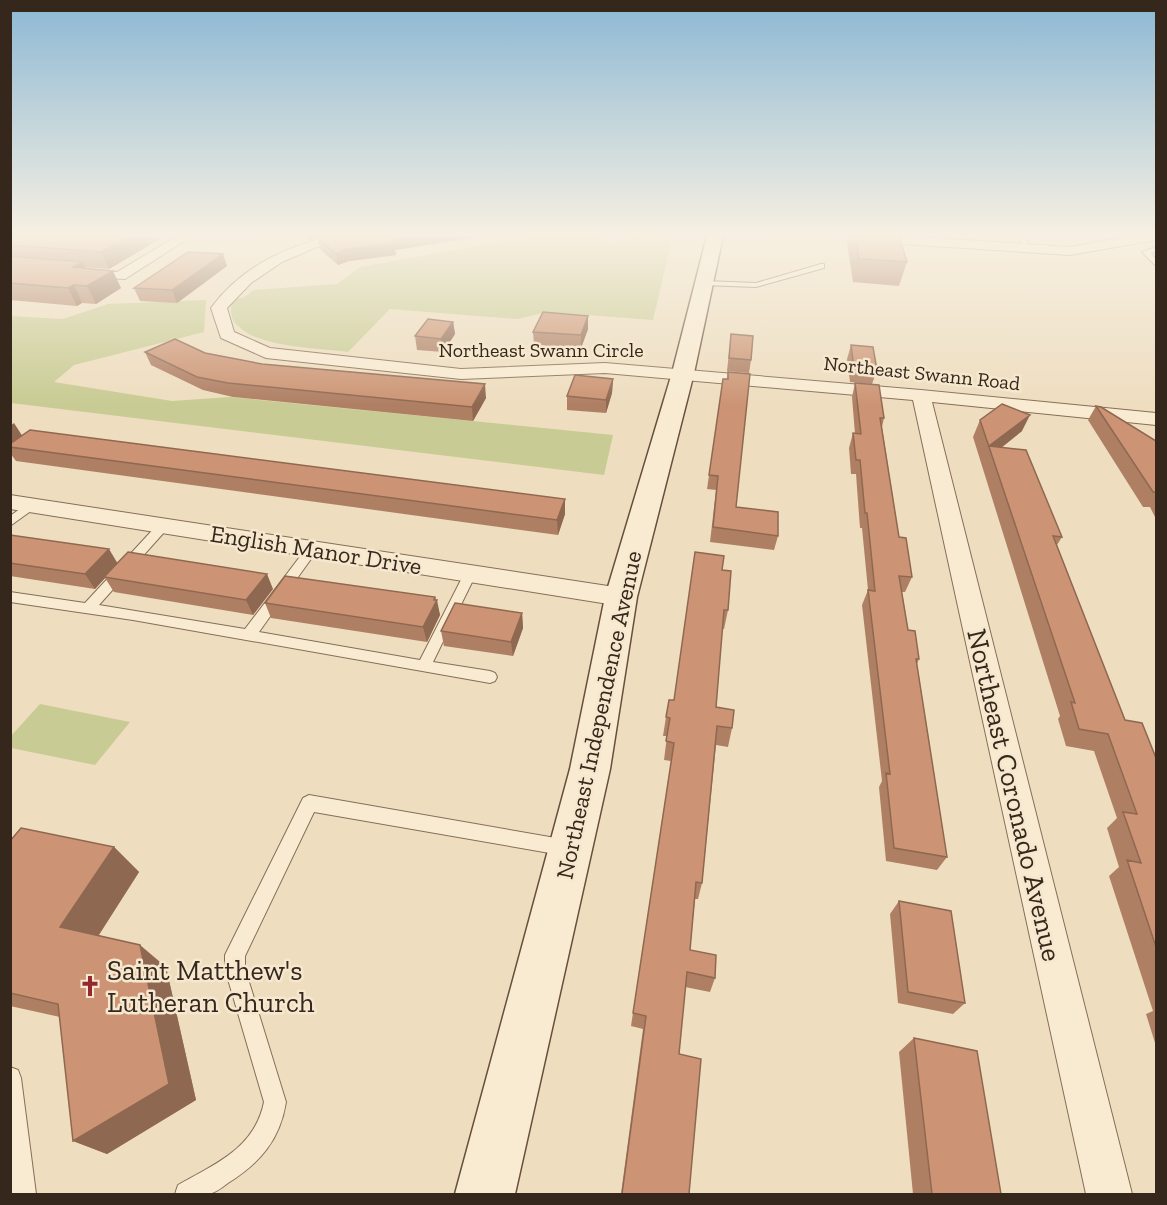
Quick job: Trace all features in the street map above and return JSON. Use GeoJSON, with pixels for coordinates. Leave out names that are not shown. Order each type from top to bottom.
{"type":"FeatureCollection","features":[{"type":"Feature","properties":{"kind":"street","name":"Northeast Swann Circle"},"geometry":{"type":"LineString","coordinates":[[231,292],[219,308],[227,334],[266,353],[461,374],[604,368],[683,373]]}},
{"type":"Feature","properties":{"kind":"street","name":"Northeast Independence Avenue"},"geometry":{"type":"LineString","coordinates":[[484,1194],[590,769],[621,597],[683,373],[702,292]]}},
{"type":"Feature","properties":{"kind":"street","name":"Northeast Swann Road"},"geometry":{"type":"LineString","coordinates":[[683,373],[1156,419]]}},
{"type":"Feature","properties":{"kind":"street","name":"Northeast Coronado Avenue"},"geometry":{"type":"LineString","coordinates":[[921,395],[1109,1194]]}},
{"type":"Feature","properties":{"kind":"street","name":"English Manor Drive"},"geometry":{"type":"LineString","coordinates":[[21,504],[621,597]]}},
{"type":"Feature","properties":{"kind":"lane"},"geometry":{"type":"LineString","coordinates":[[10,522],[21,504]]}},
{"type":"Feature","properties":{"kind":"lane"},"geometry":{"type":"LineString","coordinates":[[88,608],[164,526]]}},
{"type":"Feature","properties":{"kind":"lane"},"geometry":{"type":"LineString","coordinates":[[248,636],[312,549]]}},
{"type":"Feature","properties":{"kind":"lane"},"geometry":{"type":"LineString","coordinates":[[424,666],[470,574]]}},
{"type":"Feature","properties":{"kind":"lane"},"geometry":{"type":"LineString","coordinates":[[10,597],[88,608],[490,677]]}},
{"type":"Feature","properties":{"kind":"lane"},"geometry":{"type":"LineString","coordinates":[[187,1194],[253,1152],[271,1124],[275,1102],[235,969],[235,955],[309,803],[570,849]]}},
{"type":"Feature","properties":{"kind":"lane"},"geometry":{"type":"LineString","coordinates":[[10,1078],[24,1194]]}},
{"type":"Feature","properties":{"kind":"green space"},"geometry":{"type":"Polygon","coordinates":[[[251,292],[660,292],[653,320],[547,312],[518,319],[390,309],[348,352],[273,343],[247,333],[234,322],[231,309],[232,299],[243,298],[251,292]]]}},
{"type":"Feature","properties":{"kind":"green space"},"geometry":{"type":"Polygon","coordinates":[[[206,300],[204,332],[74,365],[54,382],[172,401],[230,397],[613,435],[604,475],[11,403],[10,316],[63,319],[108,304],[206,300]]]}},
{"type":"Feature","properties":{"kind":"green space"},"geometry":{"type":"Polygon","coordinates":[[[40,704],[130,722],[95,765],[11,748],[11,736],[40,704]]]}},
{"type":"Feature","properties":{"kind":"building"},"geometry":{"type":"Polygon","coordinates":[[[543,312],[588,316],[581,335],[533,332],[543,312]]]}},
{"type":"Feature","properties":{"kind":"building"},"geometry":{"type":"Polygon","coordinates":[[[428,319],[453,322],[441,339],[415,336],[428,319]]]}},
{"type":"Feature","properties":{"kind":"building"},"geometry":{"type":"Polygon","coordinates":[[[731,334],[753,336],[751,360],[729,358],[731,334]]]}},
{"type":"Feature","properties":{"kind":"building"},"geometry":{"type":"Polygon","coordinates":[[[175,339],[205,353],[262,364],[485,384],[472,407],[228,383],[197,377],[145,352],[175,339]]]}},
{"type":"Feature","properties":{"kind":"building"},"geometry":{"type":"Polygon","coordinates":[[[851,345],[873,347],[877,370],[854,368],[851,345]]]}},
{"type":"Feature","properties":{"kind":"building"},"geometry":{"type":"Polygon","coordinates":[[[728,372],[750,374],[736,507],[778,512],[778,536],[713,527],[718,476],[709,475],[723,379],[728,379],[728,372]]]}},
{"type":"Feature","properties":{"kind":"building"},"geometry":{"type":"Polygon","coordinates":[[[575,375],[613,379],[606,400],[567,396],[575,375]]]}},
{"type":"Feature","properties":{"kind":"building"},"geometry":{"type":"Polygon","coordinates":[[[855,383],[879,385],[884,418],[880,418],[899,537],[906,538],[912,577],[899,576],[908,630],[915,631],[919,659],[916,659],[947,857],[894,848],[886,773],[890,774],[868,590],[875,591],[860,460],[856,460],[853,433],[861,434],[855,383]]]}},
{"type":"Feature","properties":{"kind":"building"},"geometry":{"type":"Polygon","coordinates":[[[1002,404],[1030,415],[989,446],[1026,450],[1062,537],[1053,536],[1125,720],[1142,723],[1156,758],[1156,947],[1127,860],[1141,863],[1123,812],[1137,814],[1108,734],[1079,729],[1071,702],[1075,703],[980,420],[1002,404]]]}},
{"type":"Feature","properties":{"kind":"building"},"geometry":{"type":"Polygon","coordinates":[[[1096,406],[1156,441],[1156,492],[1153,492],[1096,406]]]}},
{"type":"Feature","properties":{"kind":"building"},"geometry":{"type":"Polygon","coordinates":[[[30,430],[565,499],[557,520],[10,447],[10,444],[30,430]]]}},
{"type":"Feature","properties":{"kind":"building"},"geometry":{"type":"Polygon","coordinates":[[[10,535],[109,549],[85,574],[10,563],[10,535]]]}},
{"type":"Feature","properties":{"kind":"building"},"geometry":{"type":"Polygon","coordinates":[[[128,552],[267,574],[246,600],[104,577],[128,552]]]}},
{"type":"Feature","properties":{"kind":"building"},"geometry":{"type":"Polygon","coordinates":[[[695,552],[724,556],[722,570],[731,571],[728,610],[724,610],[716,707],[734,710],[732,728],[717,726],[702,883],[696,882],[690,950],[716,955],[715,978],[687,972],[679,1054],[701,1059],[689,1194],[622,1194],[646,1016],[633,1013],[674,743],[666,741],[670,718],[666,717],[669,700],[674,700],[695,552]]]}},
{"type":"Feature","properties":{"kind":"building"},"geometry":{"type":"Polygon","coordinates":[[[285,576],[435,597],[434,600],[437,600],[423,627],[265,603],[285,576]]]}},
{"type":"Feature","properties":{"kind":"building"},"geometry":{"type":"Polygon","coordinates":[[[455,603],[522,613],[511,642],[441,631],[455,603]]]}},
{"type":"Feature","properties":{"kind":"building","name":"Saint Matthew's Lutheran Church"},"geometry":{"type":"Polygon","coordinates":[[[21,828],[114,847],[60,927],[140,945],[169,1084],[73,1141],[58,1004],[10,993],[10,841],[21,828]]]}},
{"type":"Feature","properties":{"kind":"building"},"geometry":{"type":"Polygon","coordinates":[[[899,901],[951,911],[965,1003],[908,992],[899,901]]]}},
{"type":"Feature","properties":{"kind":"building"},"geometry":{"type":"Polygon","coordinates":[[[914,1038],[977,1051],[1001,1194],[932,1194],[914,1038]]]}},
{"type":"Feature","properties":{"kind":"place","name":"Saint Matthew's Lutheran Church"},"geometry":{"type":"Point","coordinates":[90,986]}}]}
